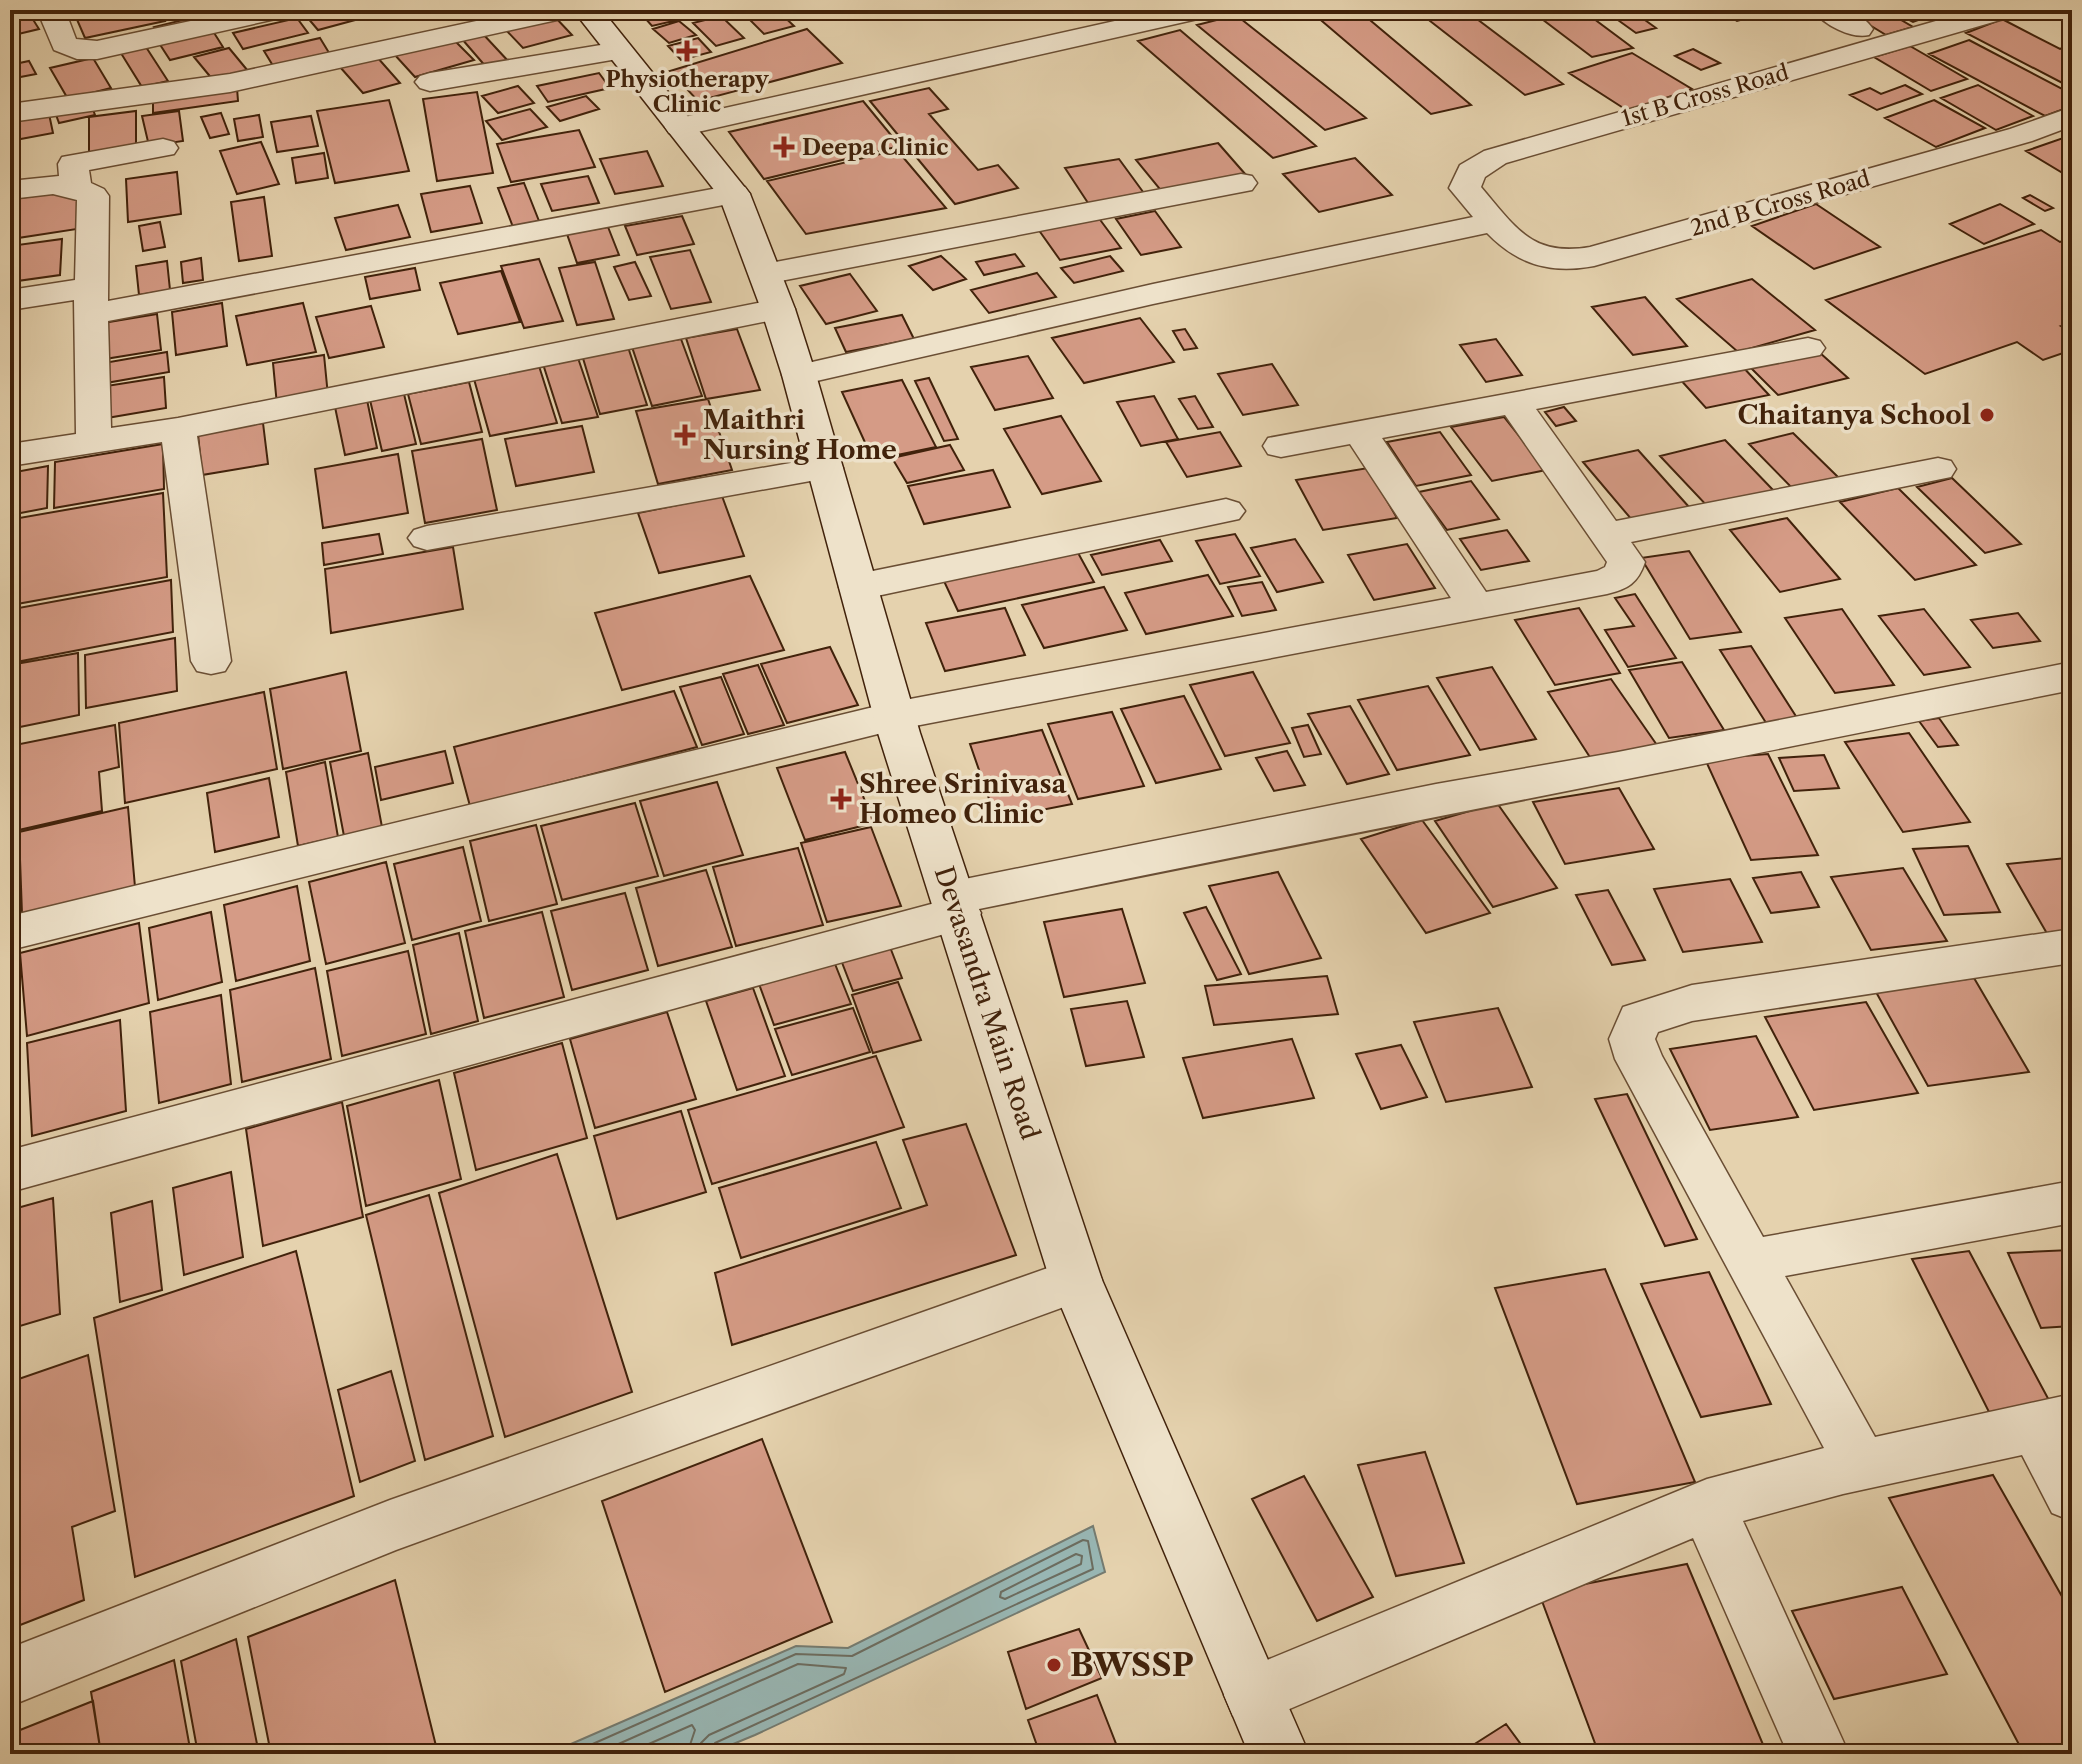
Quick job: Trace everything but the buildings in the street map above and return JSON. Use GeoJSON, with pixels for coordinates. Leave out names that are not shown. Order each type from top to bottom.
{"type":"FeatureCollection","features":[{"type":"Feature","properties":{"kind":"street"},"geometry":{"type":"LineString","coordinates":[[51,10],[64,44],[87,50],[280,10]]}},
{"type":"Feature","properties":{"kind":"street"},"geometry":{"type":"LineString","coordinates":[[10,113],[230,83],[566,10]]}},
{"type":"Feature","properties":{"kind":"street","name":"Devasandra Main Road"},"geometry":{"type":"LineString","coordinates":[[587,10],[734,194],[772,291],[799,375],[894,716],[1076,1280],[1254,1695]]}},
{"type":"Feature","properties":{"kind":"street"},"geometry":{"type":"LineString","coordinates":[[680,127],[1202,10]]}},
{"type":"Feature","properties":{"kind":"street"},"geometry":{"type":"LineString","coordinates":[[1827,10],[1859,29]]}},
{"type":"Feature","properties":{"kind":"street","name":"1st B Cross Road"},"geometry":{"type":"LineString","coordinates":[[1495,222],[1465,188],[1471,172],[1495,157],[2004,10]]}},
{"type":"Feature","properties":{"kind":"street"},"geometry":{"type":"LineString","coordinates":[[430,82],[619,51]]}},
{"type":"Feature","properties":{"kind":"street","name":"2nd B Cross Road"},"geometry":{"type":"LineString","coordinates":[[1495,222],[1532,254],[1567,260],[1594,256],[2021,135],[2072,116]]}},
{"type":"Feature","properties":{"kind":"street"},"geometry":{"type":"LineString","coordinates":[[76,185],[73,164],[163,148]]}},
{"type":"Feature","properties":{"kind":"street"},"geometry":{"type":"LineString","coordinates":[[10,455],[178,429],[1241,183]]}},
{"type":"Feature","properties":{"kind":"street"},"geometry":{"type":"LineString","coordinates":[[10,190],[50,184],[76,185],[93,196],[91,301],[94,442]]}},
{"type":"Feature","properties":{"kind":"street"},"geometry":{"type":"LineString","coordinates":[[10,300],[91,301],[734,194]]}},
{"type":"Feature","properties":{"kind":"street"},"geometry":{"type":"LineString","coordinates":[[799,375],[1153,294],[1495,222]]}},
{"type":"Feature","properties":{"kind":"street"},"geometry":{"type":"LineString","coordinates":[[1281,446],[1808,348]]}},
{"type":"Feature","properties":{"kind":"street"},"geometry":{"type":"LineString","coordinates":[[10,933],[894,716],[1607,582],[1622,574],[1626,562],[1515,404]]}},
{"type":"Feature","properties":{"kind":"street"},"geometry":{"type":"LineString","coordinates":[[178,429],[211,661]]}},
{"type":"Feature","properties":{"kind":"street"},"geometry":{"type":"LineString","coordinates":[[1361,433],[1476,606]]}},
{"type":"Feature","properties":{"kind":"street"},"geometry":{"type":"LineString","coordinates":[[427,538],[825,468]]}},
{"type":"Feature","properties":{"kind":"street"},"geometry":{"type":"LineString","coordinates":[[1606,535],[1938,469]]}},
{"type":"Feature","properties":{"kind":"street"},"geometry":{"type":"LineString","coordinates":[[858,587],[1226,511]]}},
{"type":"Feature","properties":{"kind":"street"},"geometry":{"type":"LineString","coordinates":[[10,1171],[957,906],[1436,799],[1618,767],[2072,676]]}},
{"type":"Feature","properties":{"kind":"street"},"geometry":{"type":"LineString","coordinates":[[1862,1465],[1639,1059],[1632,1039],[1639,1020],[1692,1003],[2072,946]]}},
{"type":"Feature","properties":{"kind":"street"},"geometry":{"type":"LineString","coordinates":[[1750,1261],[2072,1202]]}},
{"type":"Feature","properties":{"kind":"street"},"geometry":{"type":"LineString","coordinates":[[10,1677],[390,1526],[1076,1280]]}},
{"type":"Feature","properties":{"kind":"street"},"geometry":{"type":"LineString","coordinates":[[1279,1754],[1254,1695],[1707,1505],[1862,1465],[2055,1424],[2072,1495]]}},
{"type":"Feature","properties":{"kind":"street"},"geometry":{"type":"LineString","coordinates":[[1707,1505],[1819,1754]]}},
{"type":"Feature","properties":{"kind":"water"},"geometry":{"type":"Polygon","coordinates":[[[1093,1526],[1105,1572],[755,1735],[709,1754],[548,1754],[796,1646],[848,1648],[1093,1526]]]}},
{"type":"Feature","properties":{"kind":"place","name":"Physiotherapy Clinic"},"geometry":{"type":"Point","coordinates":[687,51]}},
{"type":"Feature","properties":{"kind":"place","name":"Deepa Clinic"},"geometry":{"type":"Point","coordinates":[784,147]}},
{"type":"Feature","properties":{"kind":"place","name":"Chaitanya School"},"geometry":{"type":"Point","coordinates":[1987,415]}},
{"type":"Feature","properties":{"kind":"place","name":"Maithri Nursing Home"},"geometry":{"type":"Point","coordinates":[685,435]}},
{"type":"Feature","properties":{"kind":"place","name":"Shree Srinivasa Homeo Clinic"},"geometry":{"type":"Point","coordinates":[841,799]}},
{"type":"Feature","properties":{"kind":"place","name":"BWSSP"},"geometry":{"type":"Point","coordinates":[1054,1665]}}]}
